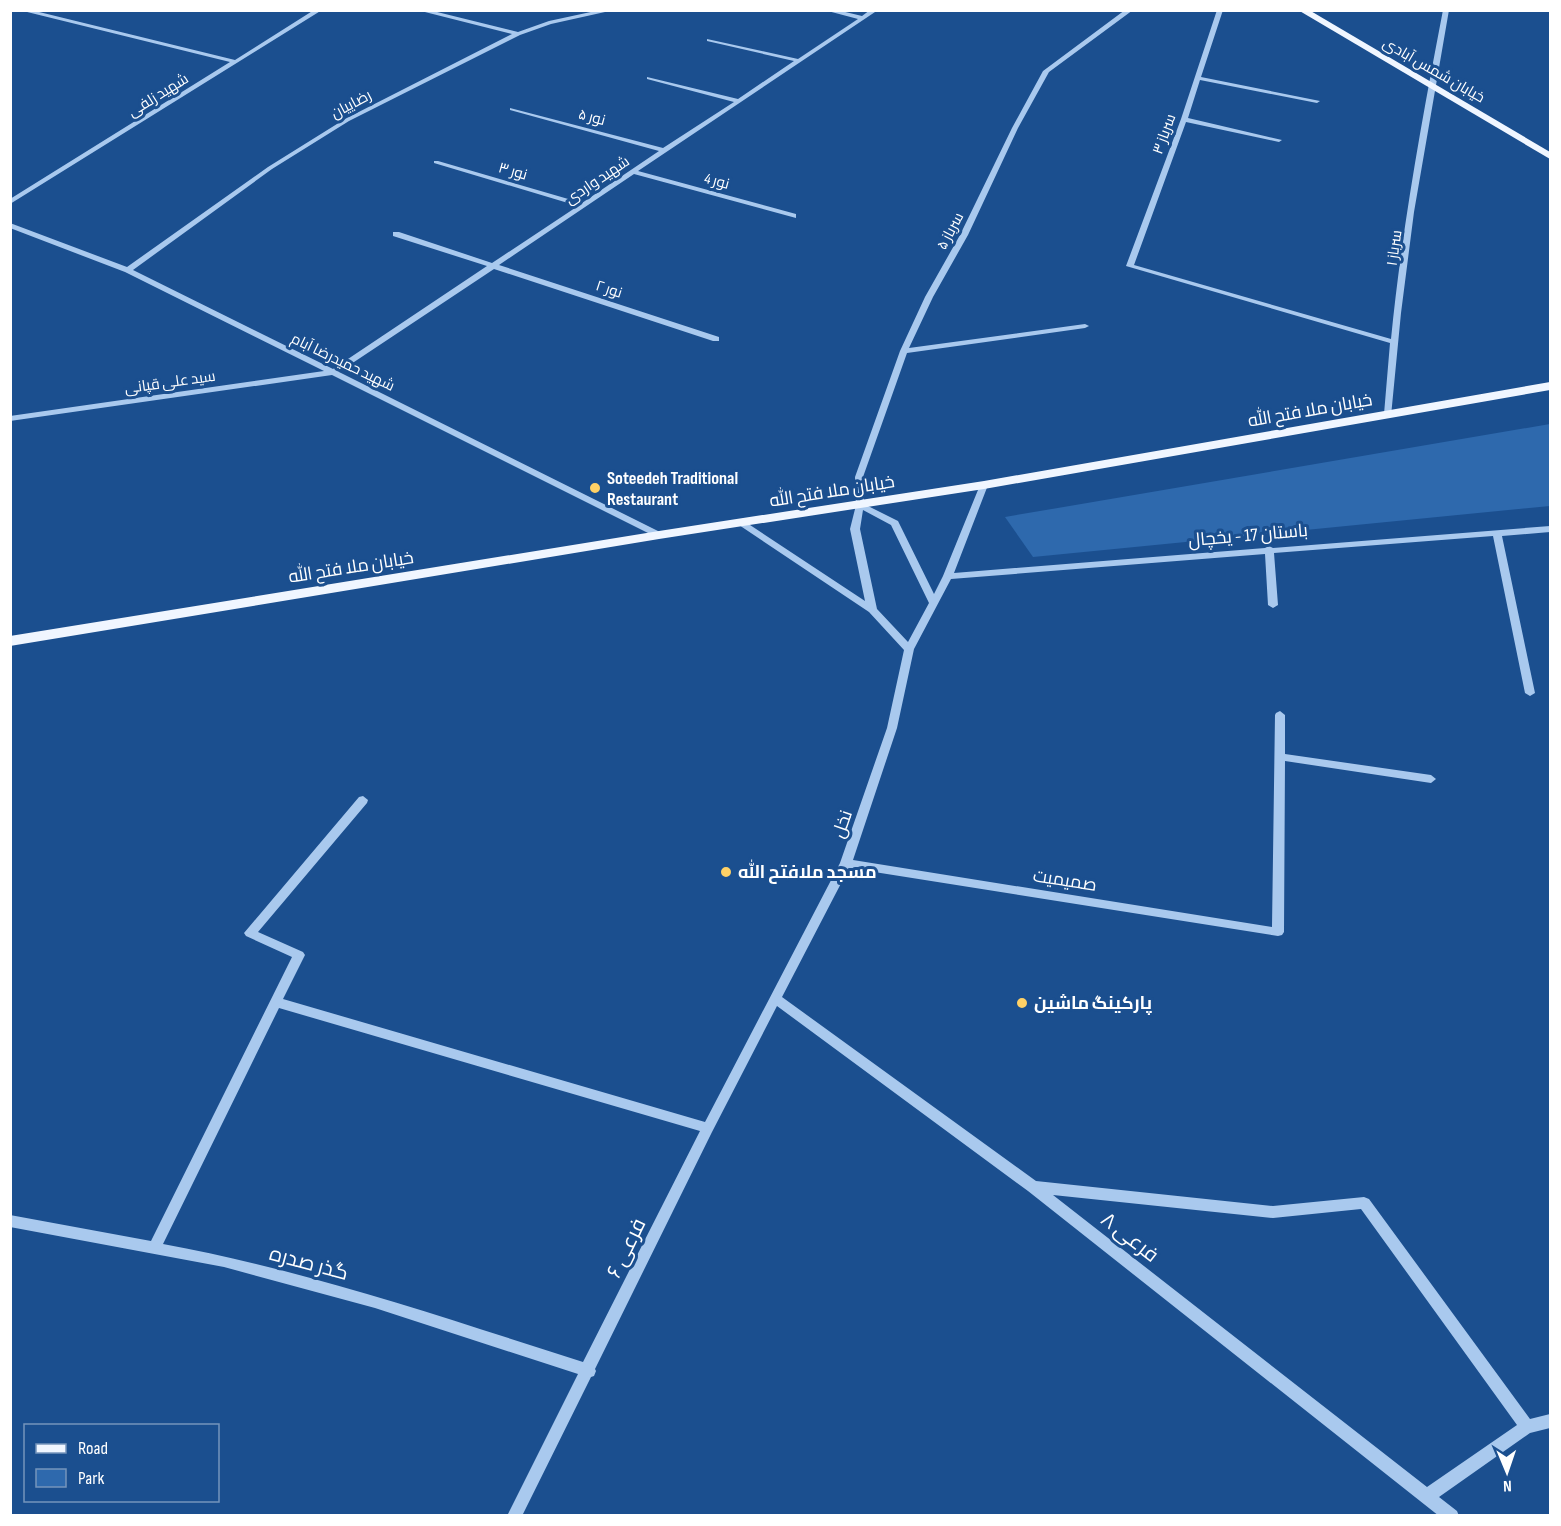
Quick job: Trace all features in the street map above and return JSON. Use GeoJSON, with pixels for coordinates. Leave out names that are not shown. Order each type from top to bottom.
{"type":"FeatureCollection","features":[{"type":"Feature","properties":{"kind":"main road","name":"خیابان شمس آبادی"},"geometry":{"type":"LineString","coordinates":[[1302,10],[1551,156]]}},
{"type":"Feature","properties":{"kind":"main road","name":"خیابان ملا فتح الله"},"geometry":{"type":"LineString","coordinates":[[10,641],[659,535],[860,505],[1551,386]]}},
{"type":"Feature","properties":{"kind":"street"},"geometry":{"type":"LineString","coordinates":[[22,10],[236,62]]}},
{"type":"Feature","properties":{"kind":"street","name":"شهید زلفی"},"geometry":{"type":"LineString","coordinates":[[10,202],[319,10]]}},
{"type":"Feature","properties":{"kind":"street"},"geometry":{"type":"LineString","coordinates":[[420,10],[518,34]]}},
{"type":"Feature","properties":{"kind":"street","name":"رضاییان"},"geometry":{"type":"LineString","coordinates":[[128,270],[270,168],[347,120],[518,34],[549,23],[611,10]]}},
{"type":"Feature","properties":{"kind":"street"},"geometry":{"type":"LineString","coordinates":[[827,10],[863,18]]}},
{"type":"Feature","properties":{"kind":"street","name":"شهید واردی"},"geometry":{"type":"LineString","coordinates":[[334,372],[875,10]]}},
{"type":"Feature","properties":{"kind":"street","name":"سرباز ۵"},"geometry":{"type":"LineString","coordinates":[[872,610],[855,529],[860,505],[859,477],[904,351],[928,297],[964,235],[1015,128],[1046,71],[1130,10]]}},
{"type":"Feature","properties":{"kind":"street","name":"سرباز ۳"},"geometry":{"type":"LineString","coordinates":[[1220,10],[1184,118],[1130,266],[1394,342]]}},
{"type":"Feature","properties":{"kind":"street","name":"سرباز ۱"},"geometry":{"type":"LineString","coordinates":[[1388,414],[1394,342],[1431,86],[1446,10]]}},
{"type":"Feature","properties":{"kind":"street"},"geometry":{"type":"LineString","coordinates":[[710,40],[800,61]]}},
{"type":"Feature","properties":{"kind":"street"},"geometry":{"type":"LineString","coordinates":[[649,78],[739,101]]}},
{"type":"Feature","properties":{"kind":"street"},"geometry":{"type":"LineString","coordinates":[[1198,78],[1317,101]]}},
{"type":"Feature","properties":{"kind":"street","name":"نور ۵"},"geometry":{"type":"LineString","coordinates":[[512,109],[665,151]]}},
{"type":"Feature","properties":{"kind":"street"},"geometry":{"type":"LineString","coordinates":[[1184,118],[1279,140]]}},
{"type":"Feature","properties":{"kind":"street","name":"نور ۳"},"geometry":{"type":"LineString","coordinates":[[436,162],[583,205]]}},
{"type":"Feature","properties":{"kind":"street","name":"نور 4"},"geometry":{"type":"LineString","coordinates":[[633,172],[793,216]]}},
{"type":"Feature","properties":{"kind":"street","name":"شهید حمیدرضا آبام"},"geometry":{"type":"LineString","coordinates":[[10,225],[128,270],[659,535]]}},
{"type":"Feature","properties":{"kind":"street","name":"نور ۲"},"geometry":{"type":"LineString","coordinates":[[396,234],[717,339]]}},
{"type":"Feature","properties":{"kind":"street"},"geometry":{"type":"LineString","coordinates":[[904,351],[1085,326]]}},
{"type":"Feature","properties":{"kind":"street","name":"سید علی قپانی"},"geometry":{"type":"LineString","coordinates":[[10,419],[334,372]]}},
{"type":"Feature","properties":{"kind":"street","name":"نخل"},"geometry":{"type":"LineString","coordinates":[[776,999],[846,863],[892,728],[909,649],[948,576],[984,484]]}},
{"type":"Feature","properties":{"kind":"street"},"geometry":{"type":"LineString","coordinates":[[860,505],[895,523],[933,603]]}},
{"type":"Feature","properties":{"kind":"street"},"geometry":{"type":"LineString","coordinates":[[741,523],[872,610],[909,649]]}},
{"type":"Feature","properties":{"kind":"street","name":"باستان 17 - یخچال"},"geometry":{"type":"LineString","coordinates":[[948,576],[1269,549],[1551,529]]}},
{"type":"Feature","properties":{"kind":"street"},"geometry":{"type":"LineString","coordinates":[[1497,532],[1530,693]]}},
{"type":"Feature","properties":{"kind":"street"},"geometry":{"type":"LineString","coordinates":[[1269,549],[1273,605]]}},
{"type":"Feature","properties":{"kind":"street"},"geometry":{"type":"LineString","coordinates":[[1280,715],[1281,757],[1431,779]]}},
{"type":"Feature","properties":{"kind":"street","name":"صمیمیت"},"geometry":{"type":"LineString","coordinates":[[846,863],[1278,932],[1281,757]]}},
{"type":"Feature","properties":{"kind":"street"},"geometry":{"type":"LineString","coordinates":[[154,1248],[299,955],[250,933],[363,800]]}},
{"type":"Feature","properties":{"kind":"street","name":"فرعی ۶"},"geometry":{"type":"LineString","coordinates":[[514,1515],[589,1371],[708,1128],[776,999]]}},
{"type":"Feature","properties":{"kind":"street","name":"فرعی ۸"},"geometry":{"type":"LineString","coordinates":[[776,999],[1034,1187],[1452,1515]]}},
{"type":"Feature","properties":{"kind":"street"},"geometry":{"type":"LineString","coordinates":[[276,1002],[708,1128]]}},
{"type":"Feature","properties":{"kind":"street"},"geometry":{"type":"LineString","coordinates":[[1034,1187],[1273,1212],[1364,1203],[1527,1427]]}},
{"type":"Feature","properties":{"kind":"street","name":"گذر صدره"},"geometry":{"type":"LineString","coordinates":[[10,1221],[224,1261],[375,1302],[589,1371]]}},
{"type":"Feature","properties":{"kind":"street"},"geometry":{"type":"LineString","coordinates":[[1427,1496],[1527,1427],[1551,1421]]}},
{"type":"Feature","properties":{"kind":"green space"},"geometry":{"type":"Polygon","coordinates":[[[1550,424],[1550,506],[1033,557],[1005,517],[1550,424]]]}},
{"type":"Feature","properties":{"kind":"place","name":"Soteedeh Traditional Restaurant"},"geometry":{"type":"Point","coordinates":[595,488]}},
{"type":"Feature","properties":{"kind":"place","name":"مسجد ملافتح الله"},"geometry":{"type":"Point","coordinates":[726,872]}},
{"type":"Feature","properties":{"kind":"place","name":"پارکینگ ماشین"},"geometry":{"type":"Point","coordinates":[1022,1003]}}]}
